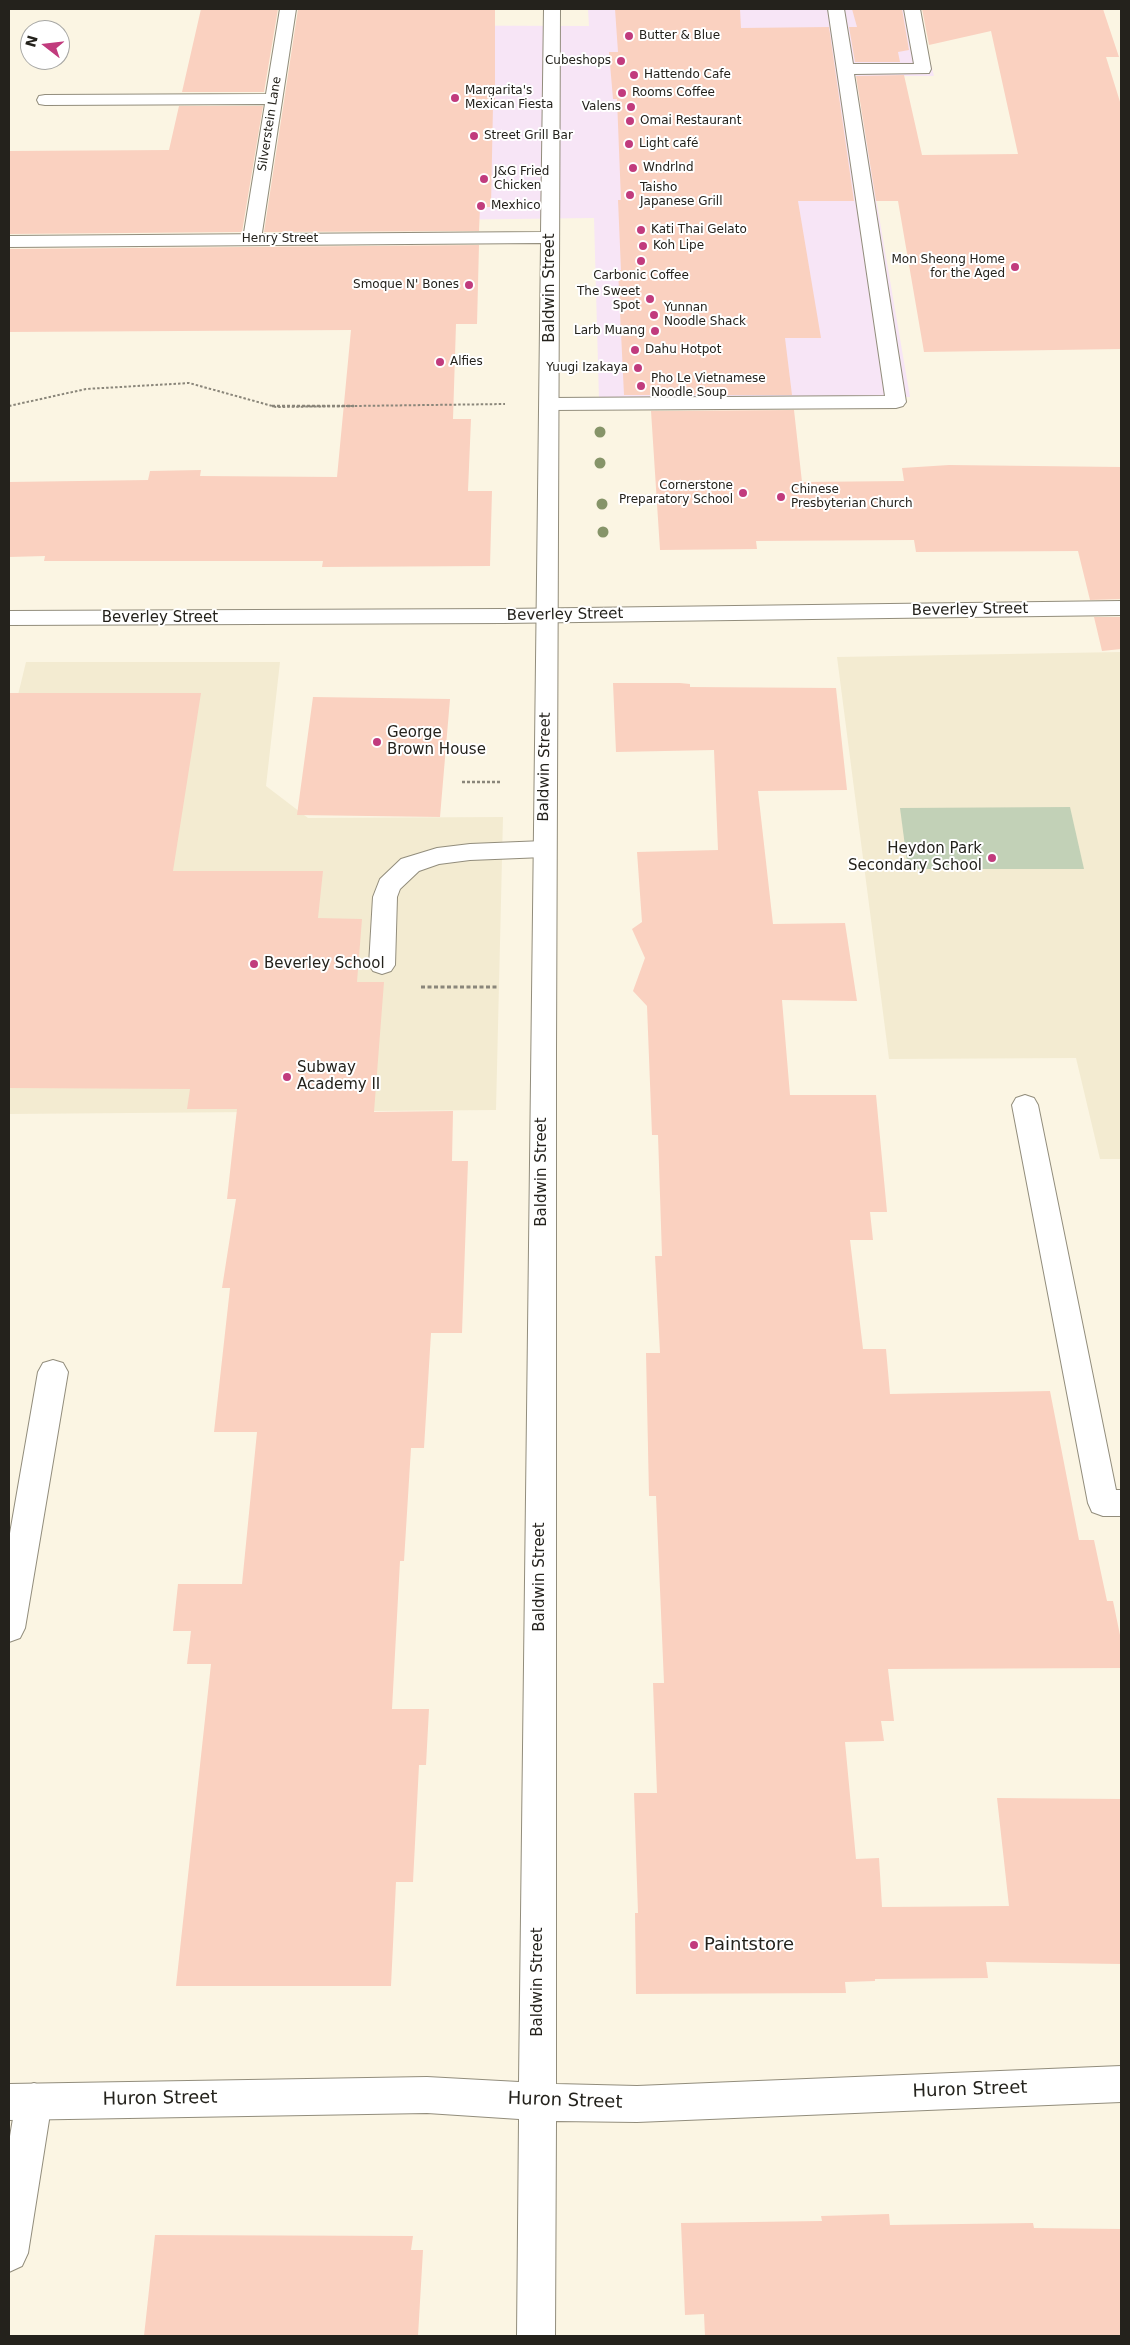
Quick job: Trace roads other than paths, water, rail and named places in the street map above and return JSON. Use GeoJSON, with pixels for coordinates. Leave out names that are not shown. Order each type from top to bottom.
{"type":"FeatureCollection","features":[{"type":"Feature","properties":{"kind":"street","name":"Silverstein Lane"},"geometry":{"type":"LineString","coordinates":[[252,239],[288,9]]}},
{"type":"Feature","properties":{"kind":"street","name":"Baldwin Street"},"geometry":{"type":"LineString","coordinates":[[536,2336],[544,849],[548,616],[552,9]]}},
{"type":"Feature","properties":{"kind":"street"},"geometry":{"type":"LineString","coordinates":[[550,404],[896,402],[836,9]]}},
{"type":"Feature","properties":{"kind":"street"},"geometry":{"type":"LineString","coordinates":[[845,69],[923,69],[912,9]]}},
{"type":"Feature","properties":{"kind":"street"},"geometry":{"type":"LineString","coordinates":[[45,100],[274,99]]}},
{"type":"Feature","properties":{"kind":"street","name":"Henry Street"},"geometry":{"type":"LineString","coordinates":[[9,241],[551,237]]}},
{"type":"Feature","properties":{"kind":"street","name":"Beverley Street"},"geometry":{"type":"LineString","coordinates":[[9,618],[548,616],[1121,608]]}},
{"type":"Feature","properties":{"kind":"street"},"geometry":{"type":"LineString","coordinates":[[382,965],[385,897],[389,885],[410,865],[437,856],[470,852],[544,849]]}},
{"type":"Feature","properties":{"kind":"street"},"geometry":{"type":"LineString","coordinates":[[1025,1105],[1103,1503],[1121,1503]]}},
{"type":"Feature","properties":{"kind":"street"},"geometry":{"type":"LineString","coordinates":[[9,1628],[53,1372]]}},
{"type":"Feature","properties":{"kind":"street","name":"Huron Street"},"geometry":{"type":"LineString","coordinates":[[21,2102],[428,2095],[538,2102],[637,2104],[1121,2084]]}},
{"type":"Feature","properties":{"kind":"street"},"geometry":{"type":"LineString","coordinates":[[9,2253],[21,2102]]}},
{"type":"Feature","properties":{"kind":"place","name":"Butter & Blue"},"geometry":{"type":"Point","coordinates":[629,36]}},
{"type":"Feature","properties":{"kind":"place","name":"Cubeshops"},"geometry":{"type":"Point","coordinates":[621,61]}},
{"type":"Feature","properties":{"kind":"place","name":"Hattendo Cafe"},"geometry":{"type":"Point","coordinates":[634,75]}},
{"type":"Feature","properties":{"kind":"place","name":"Rooms Coffee"},"geometry":{"type":"Point","coordinates":[622,93]}},
{"type":"Feature","properties":{"kind":"place","name":"Margarita's Mexican Fiesta"},"geometry":{"type":"Point","coordinates":[455,98]}},
{"type":"Feature","properties":{"kind":"place","name":"Valens"},"geometry":{"type":"Point","coordinates":[631,107]}},
{"type":"Feature","properties":{"kind":"place","name":"Omai Restaurant"},"geometry":{"type":"Point","coordinates":[630,121]}},
{"type":"Feature","properties":{"kind":"place","name":"Street Grill Bar"},"geometry":{"type":"Point","coordinates":[474,136]}},
{"type":"Feature","properties":{"kind":"place","name":"Light café"},"geometry":{"type":"Point","coordinates":[629,144]}},
{"type":"Feature","properties":{"kind":"place","name":"Wndrlnd"},"geometry":{"type":"Point","coordinates":[633,168]}},
{"type":"Feature","properties":{"kind":"place","name":"J&G Fried Chicken"},"geometry":{"type":"Point","coordinates":[484,179]}},
{"type":"Feature","properties":{"kind":"place","name":"Taisho Japanese Grill"},"geometry":{"type":"Point","coordinates":[630,195]}},
{"type":"Feature","properties":{"kind":"place","name":"Mexhico"},"geometry":{"type":"Point","coordinates":[481,206]}},
{"type":"Feature","properties":{"kind":"place","name":"Kati Thai Gelato"},"geometry":{"type":"Point","coordinates":[641,230]}},
{"type":"Feature","properties":{"kind":"place","name":"Koh Lipe"},"geometry":{"type":"Point","coordinates":[643,246]}},
{"type":"Feature","properties":{"kind":"place","name":"Carbonic Coffee"},"geometry":{"type":"Point","coordinates":[641,261]}},
{"type":"Feature","properties":{"kind":"place","name":"Mon Sheong Home for the Aged"},"geometry":{"type":"Point","coordinates":[1015,267]}},
{"type":"Feature","properties":{"kind":"place","name":"Smoque N' Bones"},"geometry":{"type":"Point","coordinates":[469,285]}},
{"type":"Feature","properties":{"kind":"place","name":"The Sweet Spot"},"geometry":{"type":"Point","coordinates":[650,299]}},
{"type":"Feature","properties":{"kind":"place","name":"Yunnan Noodle Shack"},"geometry":{"type":"Point","coordinates":[654,315]}},
{"type":"Feature","properties":{"kind":"place","name":"Larb Muang"},"geometry":{"type":"Point","coordinates":[655,331]}},
{"type":"Feature","properties":{"kind":"place","name":"Dahu Hotpot"},"geometry":{"type":"Point","coordinates":[635,350]}},
{"type":"Feature","properties":{"kind":"place","name":"Alfies"},"geometry":{"type":"Point","coordinates":[440,362]}},
{"type":"Feature","properties":{"kind":"place","name":"Yuugi Izakaya"},"geometry":{"type":"Point","coordinates":[638,368]}},
{"type":"Feature","properties":{"kind":"place","name":"Pho Le Vietnamese Noodle Soup"},"geometry":{"type":"Point","coordinates":[641,386]}},
{"type":"Feature","properties":{"kind":"place","name":"Cornerstone Preparatory School"},"geometry":{"type":"Point","coordinates":[743,493]}},
{"type":"Feature","properties":{"kind":"place","name":"Chinese Presbyterian Church"},"geometry":{"type":"Point","coordinates":[781,497]}},
{"type":"Feature","properties":{"kind":"place","name":"George Brown House"},"geometry":{"type":"Point","coordinates":[377,742]}},
{"type":"Feature","properties":{"kind":"place","name":"Heydon Park Secondary School"},"geometry":{"type":"Point","coordinates":[992,858]}},
{"type":"Feature","properties":{"kind":"place","name":"Beverley School"},"geometry":{"type":"Point","coordinates":[254,964]}},
{"type":"Feature","properties":{"kind":"place","name":"Subway Academy II"},"geometry":{"type":"Point","coordinates":[287,1077]}},
{"type":"Feature","properties":{"kind":"place","name":"Paintstore"},"geometry":{"type":"Point","coordinates":[694,1945]}}]}
